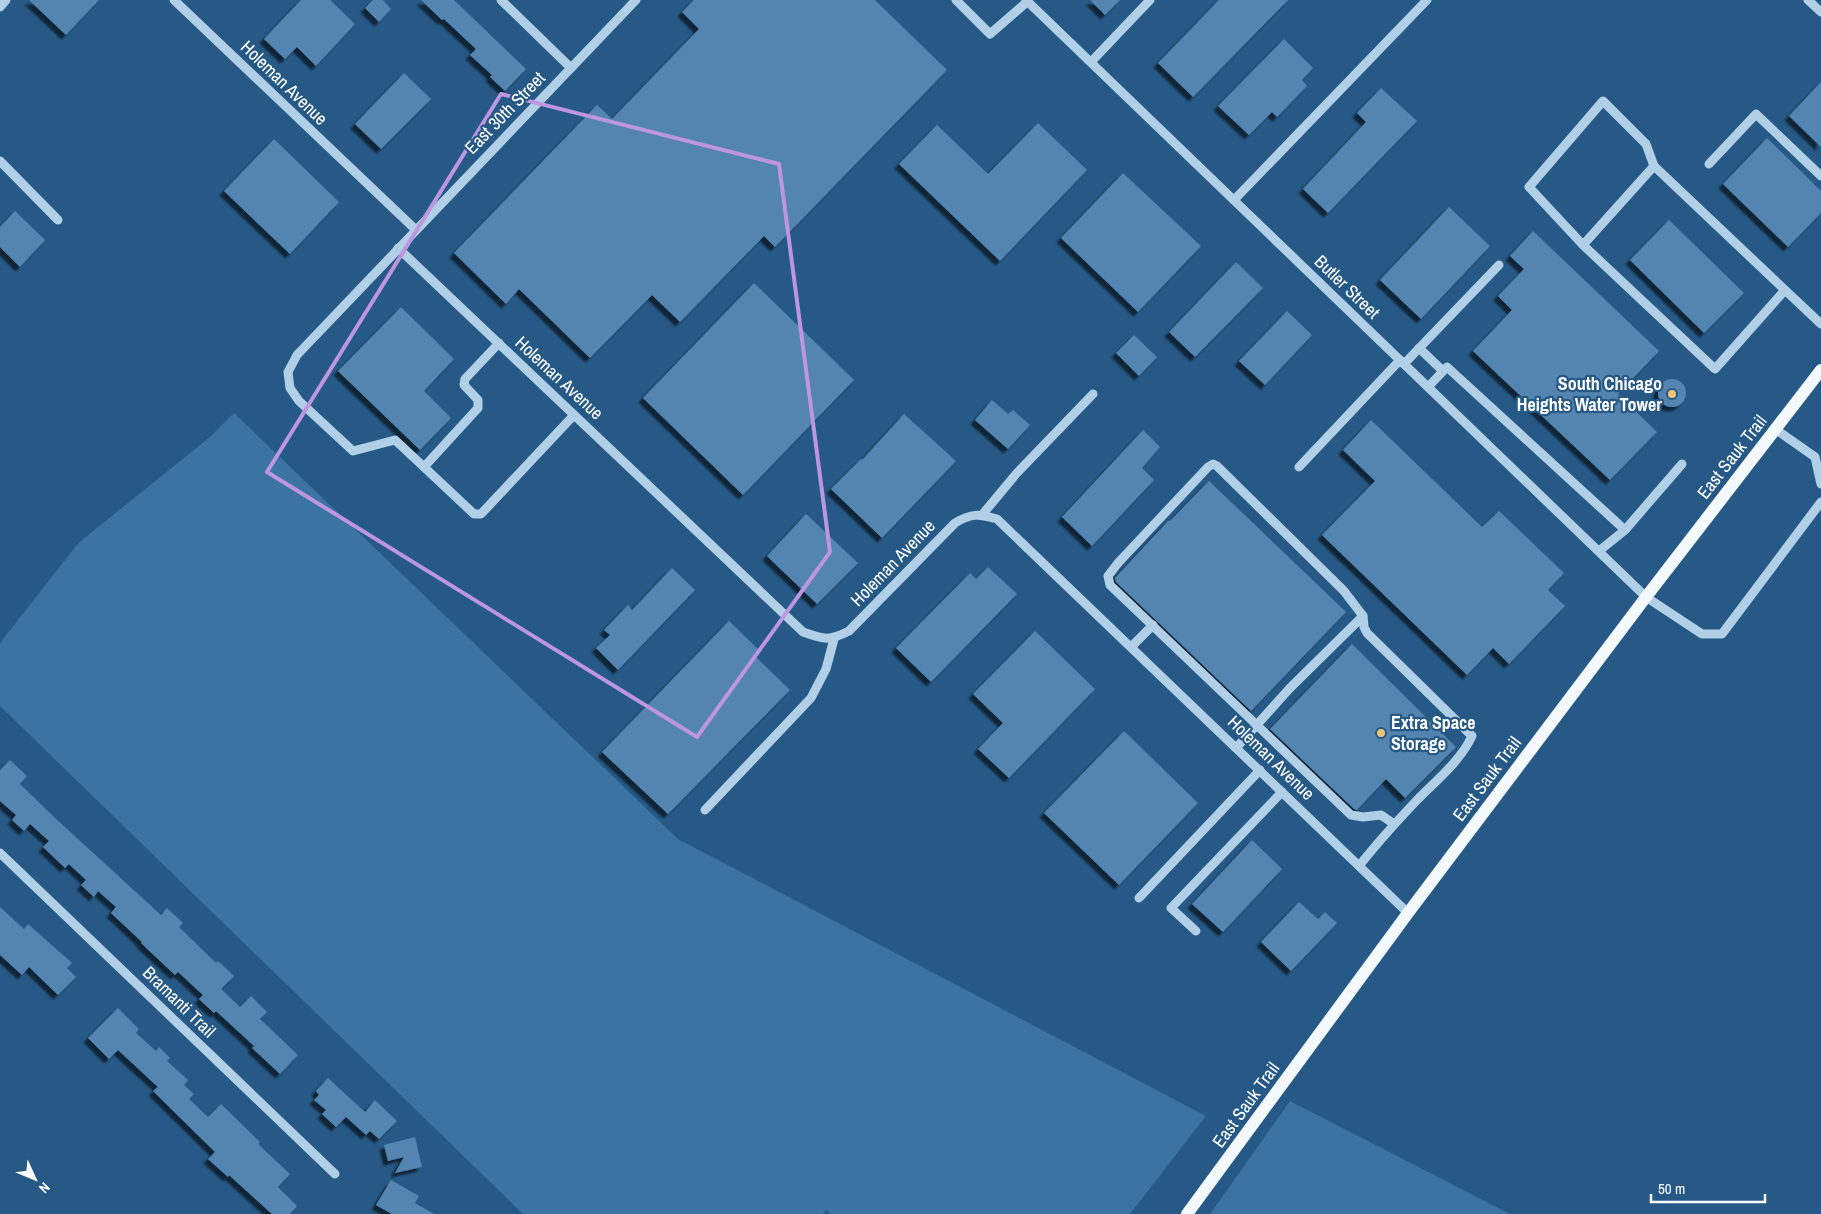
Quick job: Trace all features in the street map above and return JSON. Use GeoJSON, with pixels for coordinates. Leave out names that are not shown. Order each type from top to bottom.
{"type":"FeatureCollection","features":[{"type":"Feature","properties":{"kind":"main road","name":"East Sauk Trail"},"geometry":{"type":"LineString","coordinates":[[1187,1214],[1408,913],[1646,597],[1821,370]]}},
{"type":"Feature","properties":{"kind":"street"},"geometry":{"type":"LineString","coordinates":[[0,7],[6,0]]}},
{"type":"Feature","properties":{"kind":"street","name":"Holeman Avenue"},"geometry":{"type":"LineString","coordinates":[[174,0],[416,230]]}},
{"type":"Feature","properties":{"kind":"street"},"geometry":{"type":"LineString","coordinates":[[501,0],[571,68]]}},
{"type":"Feature","properties":{"kind":"street","name":"East 30th Street"},"geometry":{"type":"LineString","coordinates":[[424,467],[395,440],[353,451],[299,401],[290,388],[288,372],[297,355],[636,0]]}},
{"type":"Feature","properties":{"kind":"street"},"geometry":{"type":"LineString","coordinates":[[956,0],[990,34],[1027,1]]}},
{"type":"Feature","properties":{"kind":"street"},"geometry":{"type":"LineString","coordinates":[[1091,62],[1150,0]]}},
{"type":"Feature","properties":{"kind":"street"},"geometry":{"type":"LineString","coordinates":[[1234,200],[1427,0]]}},
{"type":"Feature","properties":{"kind":"street"},"geometry":{"type":"LineString","coordinates":[[1808,0],[1821,12]]}},
{"type":"Feature","properties":{"kind":"street","name":"Butler Street"},"geometry":{"type":"LineString","coordinates":[[1027,1],[1646,597],[1702,634],[1722,634],[1821,502]]}},
{"type":"Feature","properties":{"kind":"street"},"geometry":{"type":"LineString","coordinates":[[1785,290],[1715,369],[1583,245],[1529,187],[1603,101],[1646,144],[1654,166],[1821,324]]}},
{"type":"Feature","properties":{"kind":"street"},"geometry":{"type":"LineString","coordinates":[[1709,164],[1756,114],[1821,176]]}},
{"type":"Feature","properties":{"kind":"street"},"geometry":{"type":"LineString","coordinates":[[0,161],[58,220]]}},
{"type":"Feature","properties":{"kind":"street"},"geometry":{"type":"LineString","coordinates":[[1583,245],[1654,166]]}},
{"type":"Feature","properties":{"kind":"street","name":"Holeman Avenue"},"geometry":{"type":"LineString","coordinates":[[398,248],[804,632],[817,637],[834,639],[850,631],[955,523],[967,516],[982,515],[997,519],[1408,913]]}},
{"type":"Feature","properties":{"kind":"street"},"geometry":{"type":"LineString","coordinates":[[1299,467],[1402,362],[1419,348],[1499,265]]}},
{"type":"Feature","properties":{"kind":"street"},"geometry":{"type":"LineString","coordinates":[[498,343],[465,379],[464,385],[478,400],[478,408],[424,467],[474,514],[481,514],[574,415]]}},
{"type":"Feature","properties":{"kind":"street"},"geometry":{"type":"LineString","coordinates":[[1419,348],[1443,371]]}},
{"type":"Feature","properties":{"kind":"street"},"geometry":{"type":"LineString","coordinates":[[1428,387],[1447,367],[1625,530]]}},
{"type":"Feature","properties":{"kind":"street"},"geometry":{"type":"LineString","coordinates":[[982,515],[1016,474],[1092,394]]}},
{"type":"Feature","properties":{"kind":"street"},"geometry":{"type":"LineString","coordinates":[[1775,429],[1815,457],[1821,484]]}},
{"type":"Feature","properties":{"kind":"street"},"geometry":{"type":"LineString","coordinates":[[1359,866],[1394,824],[1467,747],[1472,736],[1367,633],[1364,627],[1363,616],[1344,591],[1213,464],[1133,545],[1108,576],[1110,585],[1257,723],[1351,815],[1363,817],[1381,815],[1394,824]]}},
{"type":"Feature","properties":{"kind":"street"},"geometry":{"type":"LineString","coordinates":[[1598,551],[1625,530],[1682,464]]}},
{"type":"Feature","properties":{"kind":"street"},"geometry":{"type":"LineString","coordinates":[[1236,748],[1290,688],[1363,616]]}},
{"type":"Feature","properties":{"kind":"street"},"geometry":{"type":"LineString","coordinates":[[1131,647],[1153,625]]}},
{"type":"Feature","properties":{"kind":"street"},"geometry":{"type":"LineString","coordinates":[[705,810],[811,698],[826,669],[834,639]]}},
{"type":"Feature","properties":{"kind":"street"},"geometry":{"type":"LineString","coordinates":[[1139,898],[1260,770]]}},
{"type":"Feature","properties":{"kind":"street"},"geometry":{"type":"LineString","coordinates":[[1196,931],[1171,908],[1282,792]]}},
{"type":"Feature","properties":{"kind":"street","name":"Bramanti Trail"},"geometry":{"type":"LineString","coordinates":[[0,853],[335,1174]]}},
{"type":"Feature","properties":{"kind":"highlighted area"},"geometry":{"type":"Polygon","coordinates":[[[501,94],[779,164],[830,552],[697,737],[267,472],[501,94]]]}},
{"type":"Feature","properties":{"kind":"shaded area"},"geometry":{"type":"Polygon","coordinates":[[[234,413],[678,839],[1206,1116],[1130,1214],[831,1214],[827,1210],[822,1214],[523,1214],[0,706],[0,643],[76,546],[210,437],[234,413]]]}},
{"type":"Feature","properties":{"kind":"shaded area"},"geometry":{"type":"Polygon","coordinates":[[[1290,1101],[1510,1214],[1210,1214],[1290,1101]]]}},
{"type":"Feature","properties":{"kind":"building"},"geometry":{"type":"Polygon","coordinates":[[[29,0],[99,0],[66,35],[29,0]]]}},
{"type":"Feature","properties":{"kind":"building"},"geometry":{"type":"Polygon","coordinates":[[[301,0],[330,0],[355,24],[316,66],[297,47],[285,59],[264,39],[301,0]]]}},
{"type":"Feature","properties":{"kind":"building"},"geometry":{"type":"Polygon","coordinates":[[[373,0],[383,0],[391,9],[379,22],[365,8],[373,0]]]}},
{"type":"Feature","properties":{"kind":"building"},"geometry":{"type":"Polygon","coordinates":[[[421,0],[454,0],[526,69],[505,91],[490,77],[492,75],[470,55],[476,49],[421,0]]]}},
{"type":"Feature","properties":{"kind":"building"},"geometry":{"type":"Polygon","coordinates":[[[694,0],[875,0],[947,70],[775,247],[764,236],[680,322],[652,295],[590,358],[519,289],[506,304],[454,253],[597,105],[612,119],[699,29],[682,12],[694,0]]]}},
{"type":"Feature","properties":{"kind":"building"},"geometry":{"type":"Polygon","coordinates":[[[1090,0],[1120,0],[1105,15],[1090,0]]]}},
{"type":"Feature","properties":{"kind":"building"},"geometry":{"type":"Polygon","coordinates":[[[1219,0],[1288,0],[1193,97],[1158,63],[1219,0]]]}},
{"type":"Feature","properties":{"kind":"building"},"geometry":{"type":"Polygon","coordinates":[[[1284,39],[1313,68],[1302,80],[1307,86],[1277,117],[1272,112],[1249,135],[1218,106],[1284,39]]]}},
{"type":"Feature","properties":{"kind":"building"},"geometry":{"type":"Polygon","coordinates":[[[404,73],[431,99],[381,149],[355,124],[404,73]]]}},
{"type":"Feature","properties":{"kind":"building"},"geometry":{"type":"Polygon","coordinates":[[[1821,82],[1821,147],[1789,116],[1821,82]]]}},
{"type":"Feature","properties":{"kind":"building"},"geometry":{"type":"Polygon","coordinates":[[[1381,88],[1417,121],[1328,213],[1303,189],[1366,122],[1357,113],[1381,88]]]}},
{"type":"Feature","properties":{"kind":"building"},"geometry":{"type":"Polygon","coordinates":[[[1038,123],[1087,170],[1000,261],[899,164],[937,125],[988,174],[1038,123]]]}},
{"type":"Feature","properties":{"kind":"building"},"geometry":{"type":"Polygon","coordinates":[[[1767,138],[1821,191],[1821,213],[1788,247],[1723,184],[1767,138]]]}},
{"type":"Feature","properties":{"kind":"building"},"geometry":{"type":"Polygon","coordinates":[[[274,139],[339,202],[290,254],[224,191],[274,139]]]}},
{"type":"Feature","properties":{"kind":"building"},"geometry":{"type":"Polygon","coordinates":[[[1123,173],[1201,246],[1138,312],[1061,238],[1123,173]]]}},
{"type":"Feature","properties":{"kind":"building"},"geometry":{"type":"Polygon","coordinates":[[[1449,207],[1490,246],[1421,319],[1380,280],[1449,207]]]}},
{"type":"Feature","properties":{"kind":"building"},"geometry":{"type":"Polygon","coordinates":[[[15,211],[45,240],[20,267],[0,247],[0,227],[15,211]]]}},
{"type":"Feature","properties":{"kind":"building"},"geometry":{"type":"Polygon","coordinates":[[[1669,220],[1744,293],[1704,333],[1630,260],[1669,220]]]}},
{"type":"Feature","properties":{"kind":"building"},"geometry":{"type":"Polygon","coordinates":[[[1533,231],[1659,351],[1618,394],[1657,432],[1610,480],[1473,351],[1512,310],[1498,296],[1524,269],[1510,256],[1533,231]]]}},
{"type":"Feature","properties":{"kind":"building"},"geometry":{"type":"Polygon","coordinates":[[[1236,262],[1263,288],[1195,357],[1169,332],[1236,262]]]}},
{"type":"Feature","properties":{"kind":"building"},"geometry":{"type":"Polygon","coordinates":[[[754,283],[854,380],[743,495],[643,398],[754,283]]]}},
{"type":"Feature","properties":{"kind":"building"},"geometry":{"type":"Polygon","coordinates":[[[401,307],[454,359],[424,391],[451,418],[420,450],[338,371],[401,307]]]}},
{"type":"Feature","properties":{"kind":"building"},"geometry":{"type":"Polygon","coordinates":[[[1287,311],[1312,335],[1265,385],[1239,361],[1287,311]]]}},
{"type":"Feature","properties":{"kind":"building"},"geometry":{"type":"Polygon","coordinates":[[[1134,335],[1157,357],[1139,376],[1116,353],[1134,335]]]}},
{"type":"Feature","properties":{"kind":"building","name":"South Chicago Heights Water Tower"},"geometry":{"type":"Polygon","coordinates":[[[1672,379],[1682,383],[1686,393],[1682,403],[1672,407],[1662,403],[1658,393],[1662,383],[1672,379]]]}},
{"type":"Feature","properties":{"kind":"building"},"geometry":{"type":"Polygon","coordinates":[[[992,400],[1008,414],[1013,410],[1030,425],[1008,449],[975,420],[992,400]]]}},
{"type":"Feature","properties":{"kind":"building"},"geometry":{"type":"Polygon","coordinates":[[[904,414],[956,461],[882,538],[831,489],[862,460],[904,414]]]}},
{"type":"Feature","properties":{"kind":"building"},"geometry":{"type":"Polygon","coordinates":[[[1371,420],[1482,527],[1499,511],[1564,573],[1548,590],[1565,606],[1509,664],[1493,648],[1467,675],[1322,535],[1375,481],[1343,450],[1371,420]]]}},
{"type":"Feature","properties":{"kind":"building"},"geometry":{"type":"Polygon","coordinates":[[[1143,430],[1160,447],[1142,468],[1154,480],[1092,546],[1062,517],[1143,430]]]}},
{"type":"Feature","properties":{"kind":"building"},"geometry":{"type":"Polygon","coordinates":[[[1209,481],[1346,612],[1251,711],[1116,582],[1115,578],[1169,520],[1209,481]]]}},
{"type":"Feature","properties":{"kind":"building"},"geometry":{"type":"Polygon","coordinates":[[[806,514],[858,563],[817,604],[767,556],[806,514]]]}},
{"type":"Feature","properties":{"kind":"building"},"geometry":{"type":"Polygon","coordinates":[[[988,567],[1017,594],[931,682],[896,648],[970,573],[976,579],[988,567]]]}},
{"type":"Feature","properties":{"kind":"building"},"geometry":{"type":"Polygon","coordinates":[[[672,568],[695,590],[618,670],[596,648],[610,635],[604,630],[628,605],[632,610],[672,568]]]}},
{"type":"Feature","properties":{"kind":"building"},"geometry":{"type":"Polygon","coordinates":[[[729,621],[760,651],[755,656],[790,690],[668,814],[602,752],[729,621]]]}},
{"type":"Feature","properties":{"kind":"building"},"geometry":{"type":"Polygon","coordinates":[[[1035,631],[1095,689],[1009,778],[978,749],[1003,723],[973,694],[1035,631]]]}},
{"type":"Feature","properties":{"kind":"building"},"geometry":{"type":"Polygon","coordinates":[[[1352,644],[1456,747],[1405,798],[1386,779],[1357,810],[1270,729],[1352,644]]]}},
{"type":"Feature","properties":{"kind":"building"},"geometry":{"type":"Polygon","coordinates":[[[1124,731],[1198,803],[1119,885],[1044,813],[1124,731]]]}},
{"type":"Feature","properties":{"kind":"building"},"geometry":{"type":"Polygon","coordinates":[[[10,760],[27,776],[20,784],[54,817],[161,915],[167,908],[183,923],[179,927],[216,963],[218,961],[234,976],[221,989],[240,1007],[251,996],[267,1012],[260,1019],[298,1055],[280,1074],[252,1048],[254,1046],[216,1011],[214,1013],[199,999],[203,995],[178,972],[175,975],[111,913],[116,907],[98,891],[94,897],[81,885],[86,880],[69,864],[65,868],[43,847],[49,841],[30,824],[24,831],[12,820],[16,815],[0,801],[0,770],[10,760]]]}},
{"type":"Feature","properties":{"kind":"building"},"geometry":{"type":"Polygon","coordinates":[[[1252,840],[1282,869],[1223,932],[1192,904],[1252,840]]]}},
{"type":"Feature","properties":{"kind":"building"},"geometry":{"type":"Polygon","coordinates":[[[1299,902],[1318,919],[1325,912],[1337,923],[1291,971],[1261,942],[1299,902]]]}},
{"type":"Feature","properties":{"kind":"building"},"geometry":{"type":"Polygon","coordinates":[[[0,907],[24,929],[28,924],[72,963],[67,968],[76,977],[58,995],[29,967],[22,975],[0,955],[0,907]]]}},
{"type":"Feature","properties":{"kind":"building"},"geometry":{"type":"Polygon","coordinates":[[[118,1008],[139,1029],[136,1033],[156,1051],[159,1047],[170,1058],[167,1061],[188,1080],[184,1085],[194,1094],[189,1099],[208,1117],[221,1104],[260,1142],[258,1144],[290,1174],[278,1187],[297,1206],[290,1214],[272,1214],[229,1175],[228,1177],[208,1159],[215,1152],[153,1091],[158,1087],[118,1050],[109,1059],[88,1038],[118,1008]]]}},
{"type":"Feature","properties":{"kind":"building"},"geometry":{"type":"Polygon","coordinates":[[[328,1078],[365,1112],[375,1100],[397,1121],[379,1139],[370,1131],[366,1135],[346,1117],[336,1127],[322,1114],[326,1110],[314,1100],[319,1095],[316,1091],[328,1078]]]}},
{"type":"Feature","properties":{"kind":"building"},"geometry":{"type":"Polygon","coordinates":[[[415,1137],[422,1167],[395,1173],[404,1157],[388,1161],[384,1145],[415,1137]]]}},
{"type":"Feature","properties":{"kind":"building"},"geometry":{"type":"Polygon","coordinates":[[[391,1180],[419,1196],[415,1203],[434,1214],[392,1214],[376,1205],[391,1180]]]}},
{"type":"Feature","properties":{"kind":"place","name":"South Chicago Heights Water Tower"},"geometry":{"type":"Point","coordinates":[1672,394]}},
{"type":"Feature","properties":{"kind":"place","name":"Extra Space Storage"},"geometry":{"type":"Point","coordinates":[1381,733]}}]}
